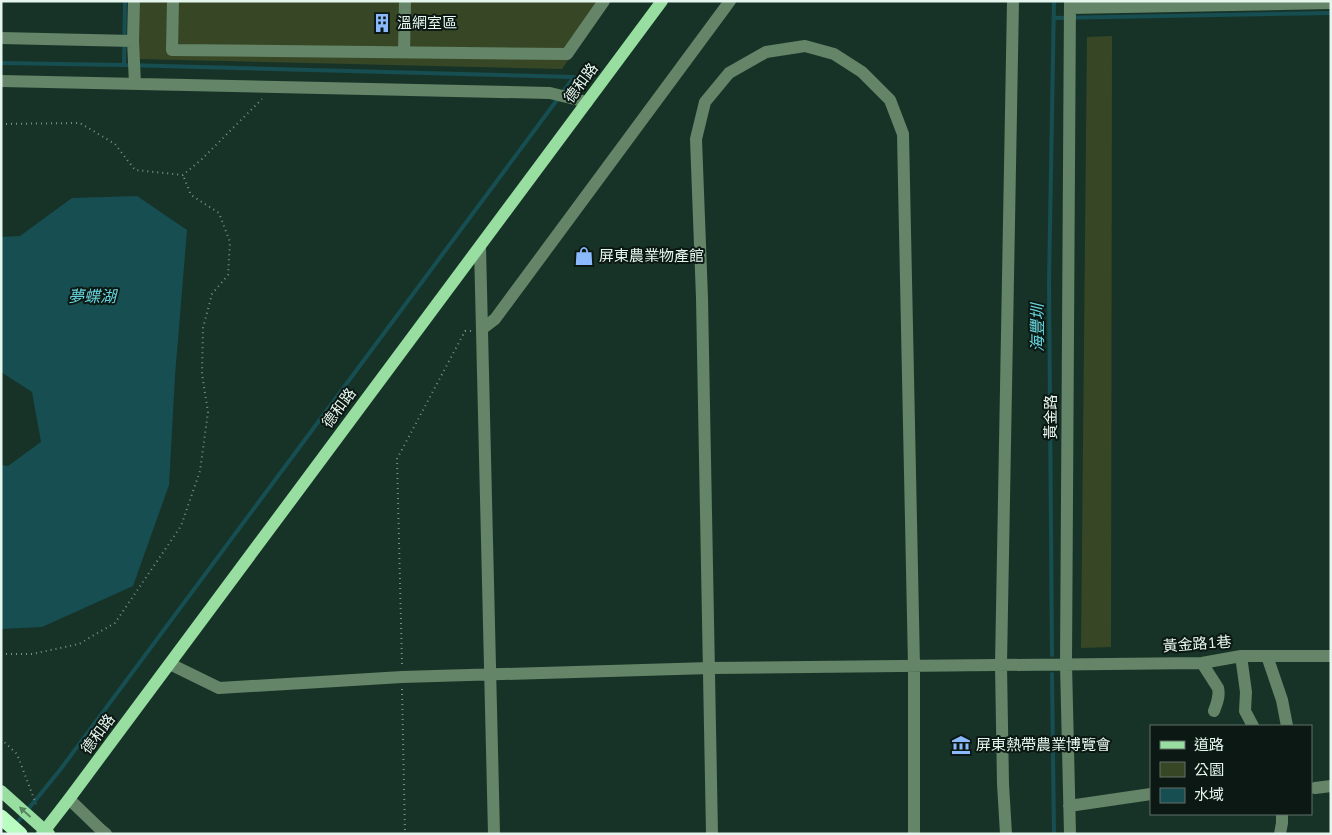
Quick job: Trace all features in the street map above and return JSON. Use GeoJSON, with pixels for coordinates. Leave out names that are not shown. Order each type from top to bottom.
{"type":"FeatureCollection","features":[{"type":"Feature","properties":{"kind":"highway"},"geometry":{"type":"LineString","coordinates":[[1,817],[20,834]]}},
{"type":"Feature","properties":{"kind":"main road","name":"德和路"},"geometry":{"type":"LineString","coordinates":[[45,832],[662,1]]}},
{"type":"Feature","properties":{"kind":"main road"},"geometry":{"type":"LineString","coordinates":[[1,790],[45,832]]}},
{"type":"Feature","properties":{"kind":"street"},"geometry":{"type":"LineString","coordinates":[[134,1],[135,84]]}},
{"type":"Feature","properties":{"kind":"street"},"geometry":{"type":"LineString","coordinates":[[173,1],[172,50],[567,54],[604,1]]}},
{"type":"Feature","properties":{"kind":"street"},"geometry":{"type":"LineString","coordinates":[[404,52],[405,1]]}},
{"type":"Feature","properties":{"kind":"street"},"geometry":{"type":"LineString","coordinates":[[482,329],[495,319],[730,1]]}},
{"type":"Feature","properties":{"kind":"street"},"geometry":{"type":"LineString","coordinates":[[1006,834],[1003,784],[1001,665],[1013,1]]}},
{"type":"Feature","properties":{"kind":"street"},"geometry":{"type":"LineString","coordinates":[[1070,5],[1331,3]]}},
{"type":"Feature","properties":{"kind":"street","name":"黃金路"},"geometry":{"type":"LineString","coordinates":[[1070,5],[1066,664],[1070,834]]}},
{"type":"Feature","properties":{"kind":"street"},"geometry":{"type":"LineString","coordinates":[[1,38],[133,41]]}},
{"type":"Feature","properties":{"kind":"street"},"geometry":{"type":"LineString","coordinates":[[712,834],[702,298],[696,139],[705,102],[729,73],[766,52],[805,46],[834,54],[862,72],[890,100],[903,134],[914,666],[914,834]]}},
{"type":"Feature","properties":{"kind":"street"},"geometry":{"type":"LineString","coordinates":[[1,81],[550,93],[587,102]]}},
{"type":"Feature","properties":{"kind":"street"},"geometry":{"type":"LineString","coordinates":[[480,247],[494,834]]}},
{"type":"Feature","properties":{"kind":"street"},"geometry":{"type":"LineString","coordinates":[[1241,656],[1246,692],[1246,711],[1253,725]]}},
{"type":"Feature","properties":{"kind":"street","name":"黃金路1巷"},"geometry":{"type":"LineString","coordinates":[[170,664],[219,688],[402,677],[490,674],[710,668],[1202,663],[1241,656],[1331,656]]}},
{"type":"Feature","properties":{"kind":"street"},"geometry":{"type":"LineString","coordinates":[[1267,656],[1282,700],[1287,725]]}},
{"type":"Feature","properties":{"kind":"street"},"geometry":{"type":"LineString","coordinates":[[1202,663],[1218,688],[1219,699],[1214,711]]}},
{"type":"Feature","properties":{"kind":"street"},"geometry":{"type":"LineString","coordinates":[[1314,788],[1331,786]]}},
{"type":"Feature","properties":{"kind":"street"},"geometry":{"type":"LineString","coordinates":[[1069,806],[1150,794]]}},
{"type":"Feature","properties":{"kind":"street"},"geometry":{"type":"LineString","coordinates":[[70,799],[106,834]]}},
{"type":"Feature","properties":{"kind":"street"},"geometry":{"type":"LineString","coordinates":[[1280,834],[1282,815]]}},
{"type":"Feature","properties":{"kind":"path"},"geometry":{"type":"LineString","coordinates":[[1,124],[80,123],[115,144],[135,170],[183,174],[202,159],[274,87]]}},
{"type":"Feature","properties":{"kind":"path"},"geometry":{"type":"LineString","coordinates":[[1,654],[32,654],[79,644],[115,623],[181,526],[200,472],[208,412],[202,374],[203,328],[212,294],[228,275],[230,242],[218,213],[191,194],[183,174]]}},
{"type":"Feature","properties":{"kind":"path"},"geometry":{"type":"LineString","coordinates":[[405,834],[397,459],[465,332],[482,329]]}},
{"type":"Feature","properties":{"kind":"path"},"geometry":{"type":"LineString","coordinates":[[1,739],[17,754],[36,805]]}},
{"type":"Feature","properties":{"kind":"green space","name":"溫網室區"},"geometry":{"type":"Polygon","coordinates":[[[139,1],[610,1],[562,69],[138,59],[139,1]]]}},
{"type":"Feature","properties":{"kind":"green space"},"geometry":{"type":"Polygon","coordinates":[[[1112,36],[1111,647],[1081,648],[1087,37],[1112,36]]]}},
{"type":"Feature","properties":{"kind":"water","name":"夢蝶湖"},"geometry":{"type":"Polygon","coordinates":[[[137,196],[187,230],[175,376],[169,485],[133,586],[42,627],[1,629],[1,465],[8,466],[41,442],[32,392],[1,372],[1,237],[20,236],[72,198],[137,196]]]}},
{"type":"Feature","properties":{"kind":"waterway"},"geometry":{"type":"LineString","coordinates":[[124,65],[125,1]]}},
{"type":"Feature","properties":{"kind":"waterway","name":"海豐圳"},"geometry":{"type":"LineString","coordinates":[[1052,655],[1049,282],[1054,1]]}},
{"type":"Feature","properties":{"kind":"waterway"},"geometry":{"type":"LineString","coordinates":[[1054,18],[1331,13]]}},
{"type":"Feature","properties":{"kind":"waterway"},"geometry":{"type":"LineString","coordinates":[[1,63],[574,77]]}},
{"type":"Feature","properties":{"kind":"waterway"},"geometry":{"type":"LineString","coordinates":[[16,824],[60,770],[574,77]]}},
{"type":"Feature","properties":{"kind":"waterway","name":"海豐圳"},"geometry":{"type":"LineString","coordinates":[[1052,674],[1054,834]]}},
{"type":"Feature","properties":{"kind":"place","name":"溫網室區"},"geometry":{"type":"Point","coordinates":[382,23]}},
{"type":"Feature","properties":{"kind":"place","name":"屏東農業物產館"},"geometry":{"type":"Point","coordinates":[584,256]}},
{"type":"Feature","properties":{"kind":"place","name":"屏東熱帶農業博覽會"},"geometry":{"type":"Point","coordinates":[961,745]}}]}
